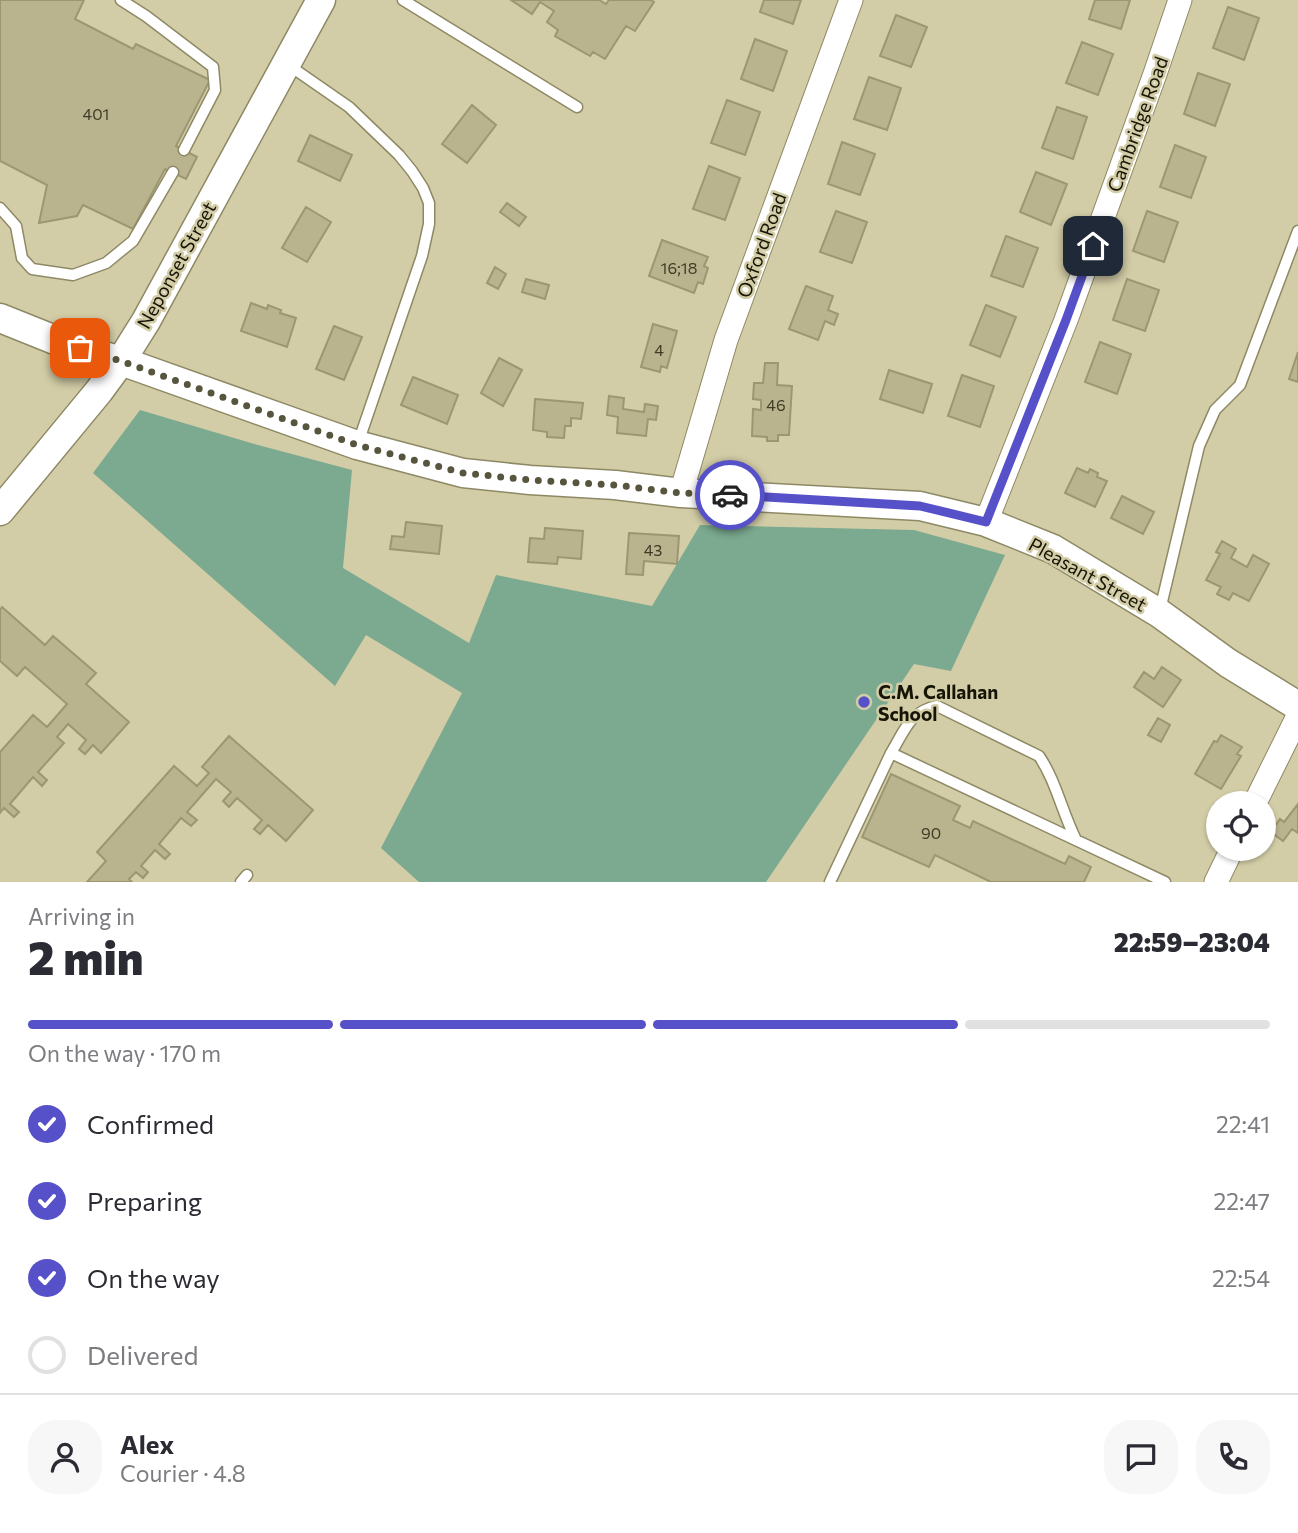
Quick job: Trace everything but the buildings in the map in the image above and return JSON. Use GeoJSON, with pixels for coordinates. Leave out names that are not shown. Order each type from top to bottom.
{"type":"FeatureCollection","features":[{"type":"Feature","properties":{"kind":"street","name":"Neponset Street"},"geometry":{"type":"LineString","coordinates":[[0,511],[121,361],[146,321],[321,0]]}},
{"type":"Feature","properties":{"kind":"street","name":"Oxford Road"},"geometry":{"type":"LineString","coordinates":[[681,493],[726,340],[851,0]]}},
{"type":"Feature","properties":{"kind":"street","name":"Cambridge Road"},"geometry":{"type":"LineString","coordinates":[[986,522],[1066,320],[1180,0]]}},
{"type":"Feature","properties":{"kind":"street","name":"Pleasant Street"},"geometry":{"type":"LineString","coordinates":[[0,318],[60,342],[357,445],[463,473],[681,493],[920,506],[986,522],[1053,549],[1159,613],[1228,663],[1298,706]]}},
{"type":"Feature","properties":{"kind":"street"},"geometry":{"type":"LineString","coordinates":[[1261,791],[1298,716]]}},
{"type":"Feature","properties":{"kind":"street"},"geometry":{"type":"LineString","coordinates":[[1216,882],[1226,861]]}},
{"type":"Feature","properties":{"kind":"lane"},"geometry":{"type":"LineString","coordinates":[[121,0],[213,67],[215,90],[184,150]]}},
{"type":"Feature","properties":{"kind":"lane"},"geometry":{"type":"LineString","coordinates":[[403,0],[577,107]]}},
{"type":"Feature","properties":{"kind":"lane"},"geometry":{"type":"LineString","coordinates":[[286,64],[349,107],[399,155],[423,188],[429,203],[429,224],[422,256],[357,445]]}},
{"type":"Feature","properties":{"kind":"lane"},"geometry":{"type":"LineString","coordinates":[[0,208],[16,226],[22,258],[33,269],[73,275],[106,263],[134,241],[173,173]]}},
{"type":"Feature","properties":{"kind":"lane"},"geometry":{"type":"LineString","coordinates":[[1159,613],[1199,446],[1215,410],[1240,385],[1298,231]]}},
{"type":"Feature","properties":{"kind":"lane"},"geometry":{"type":"LineString","coordinates":[[830,882],[891,753],[913,716],[937,706],[1039,756],[1048,770],[1076,839]]}},
{"type":"Feature","properties":{"kind":"lane"},"geometry":{"type":"LineString","coordinates":[[891,753],[1166,882]]}},
{"type":"Feature","properties":{"kind":"green space"},"geometry":{"type":"Polygon","coordinates":[[[140,410],[352,470],[343,568],[469,643],[496,575],[652,606],[700,525],[914,530],[1005,555],[951,671],[914,664],[766,882],[419,882],[381,848],[462,693],[366,635],[335,686],[93,473],[140,410]]]}},
{"type":"Feature","properties":{"kind":"way so far"},"geometry":{"type":"LineString","coordinates":[[80,348],[357,445],[463,473],[730,495]]}},
{"type":"Feature","properties":{"kind":"place","name":"C.M. Callahan School"},"geometry":{"type":"Point","coordinates":[864,702]}},
{"type":"Feature","properties":{"kind":"route"},"geometry":{"type":"LineString","coordinates":[[730,495],[920,506],[986,522],[1093,246]]}}]}
